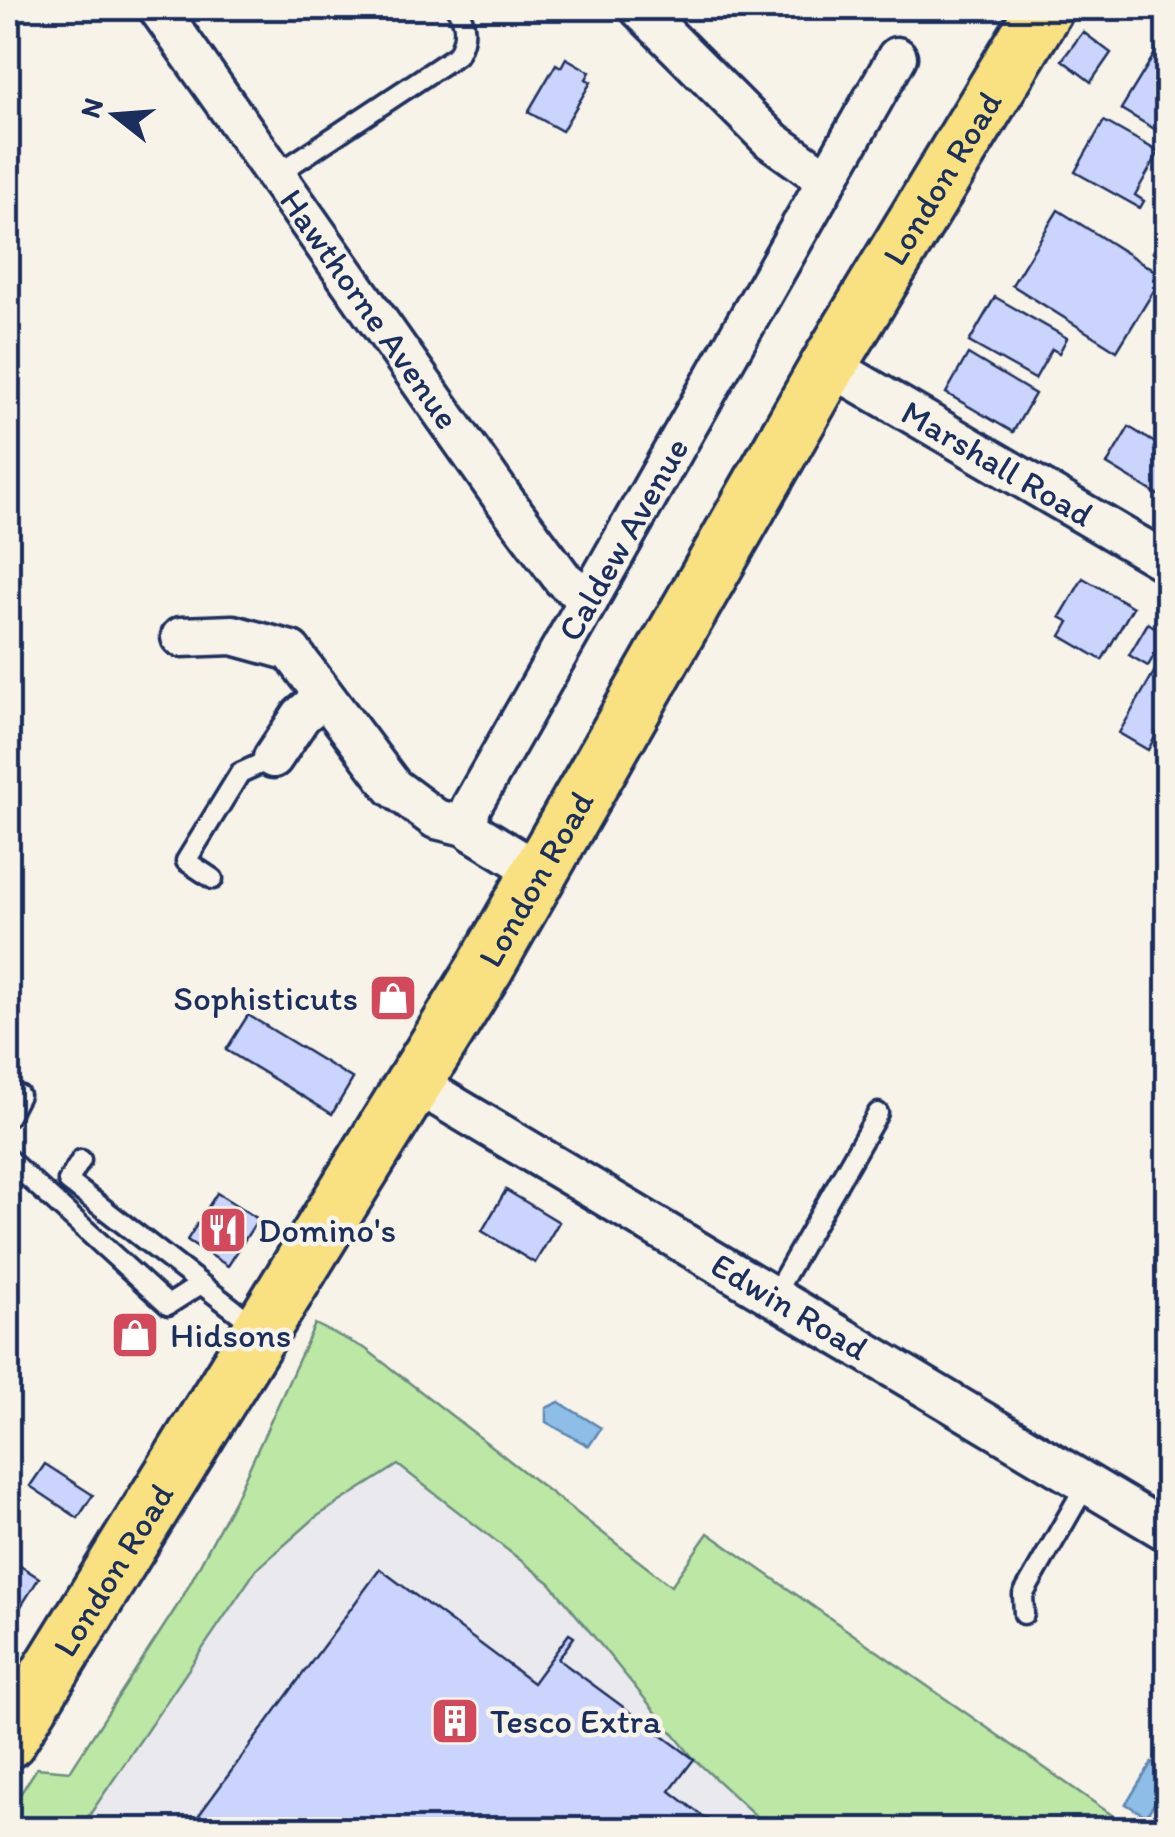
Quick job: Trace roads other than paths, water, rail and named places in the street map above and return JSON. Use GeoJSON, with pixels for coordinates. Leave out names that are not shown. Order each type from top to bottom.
{"type":"FeatureCollection","features":[{"type":"Feature","properties":{"kind":"main road","name":"London Road"},"geometry":{"type":"LineString","coordinates":[[8,1740],[262,1332],[539,872],[829,365],[1045,8]]}},
{"type":"Feature","properties":{"kind":"street","name":"Hawthorne Avenue"},"geometry":{"type":"LineString","coordinates":[[158,8],[552,565],[590,600]]}},
{"type":"Feature","properties":{"kind":"street"},"geometry":{"type":"LineString","coordinates":[[639,8],[771,140],[827,180]]}},
{"type":"Feature","properties":{"kind":"street","name":"Caldew Avenue"},"geometry":{"type":"LineString","coordinates":[[469,828],[473,804],[897,57]]}},
{"type":"Feature","properties":{"kind":"street","name":"Marshall Road"},"geometry":{"type":"LineString","coordinates":[[829,365],[1168,562]]}},
{"type":"Feature","properties":{"kind":"street"},"geometry":{"type":"LineString","coordinates":[[181,637],[233,635],[290,650],[399,792],[436,818],[469,828],[539,872]]}},
{"type":"Feature","properties":{"kind":"street"},"geometry":{"type":"LineString","coordinates":[[272,758],[301,716],[323,697]]}},
{"type":"Feature","properties":{"kind":"street","name":"Edwin Road"},"geometry":{"type":"LineString","coordinates":[[412,1081],[1168,1532]]}},
{"type":"Feature","properties":{"kind":"lane"},"geometry":{"type":"LineString","coordinates":[[276,175],[457,55],[466,40],[456,8]]}},
{"type":"Feature","properties":{"kind":"lane"},"geometry":{"type":"LineString","coordinates":[[213,879],[186,861],[240,773],[272,758]]}},
{"type":"Feature","properties":{"kind":"lane"},"geometry":{"type":"LineString","coordinates":[[8,1116],[18,1095]]}},
{"type":"Feature","properties":{"kind":"lane"},"geometry":{"type":"LineString","coordinates":[[774,1297],[878,1113]]}},
{"type":"Feature","properties":{"kind":"lane"},"geometry":{"type":"LineString","coordinates":[[8,1159],[168,1305],[201,1284]]}},
{"type":"Feature","properties":{"kind":"lane"},"geometry":{"type":"LineString","coordinates":[[81,1160],[68,1180],[262,1332]]}},
{"type":"Feature","properties":{"kind":"lane"},"geometry":{"type":"LineString","coordinates":[[1024,1614],[1023,1595],[1086,1484]]}},
{"type":"Feature","properties":{"kind":"water"},"geometry":{"type":"Polygon","coordinates":[[[559,1402],[601,1428],[589,1446],[546,1422],[546,1408],[559,1402]]]}},
{"type":"Feature","properties":{"kind":"water"},"geometry":{"type":"Polygon","coordinates":[[[1152,1762],[1167,1772],[1167,1784],[1146,1816],[1126,1804],[1152,1762]]]}},
{"type":"Feature","properties":{"kind":"place","name":"Sophisticuts"},"geometry":{"type":"Point","coordinates":[393,998]}},
{"type":"Feature","properties":{"kind":"place","name":"Domino's"},"geometry":{"type":"Point","coordinates":[223,1230]}},
{"type":"Feature","properties":{"kind":"place","name":"Hidsons"},"geometry":{"type":"Point","coordinates":[135,1335]}},
{"type":"Feature","properties":{"kind":"place","name":"Tesco Extra"},"geometry":{"type":"Point","coordinates":[455,1721]}}]}
